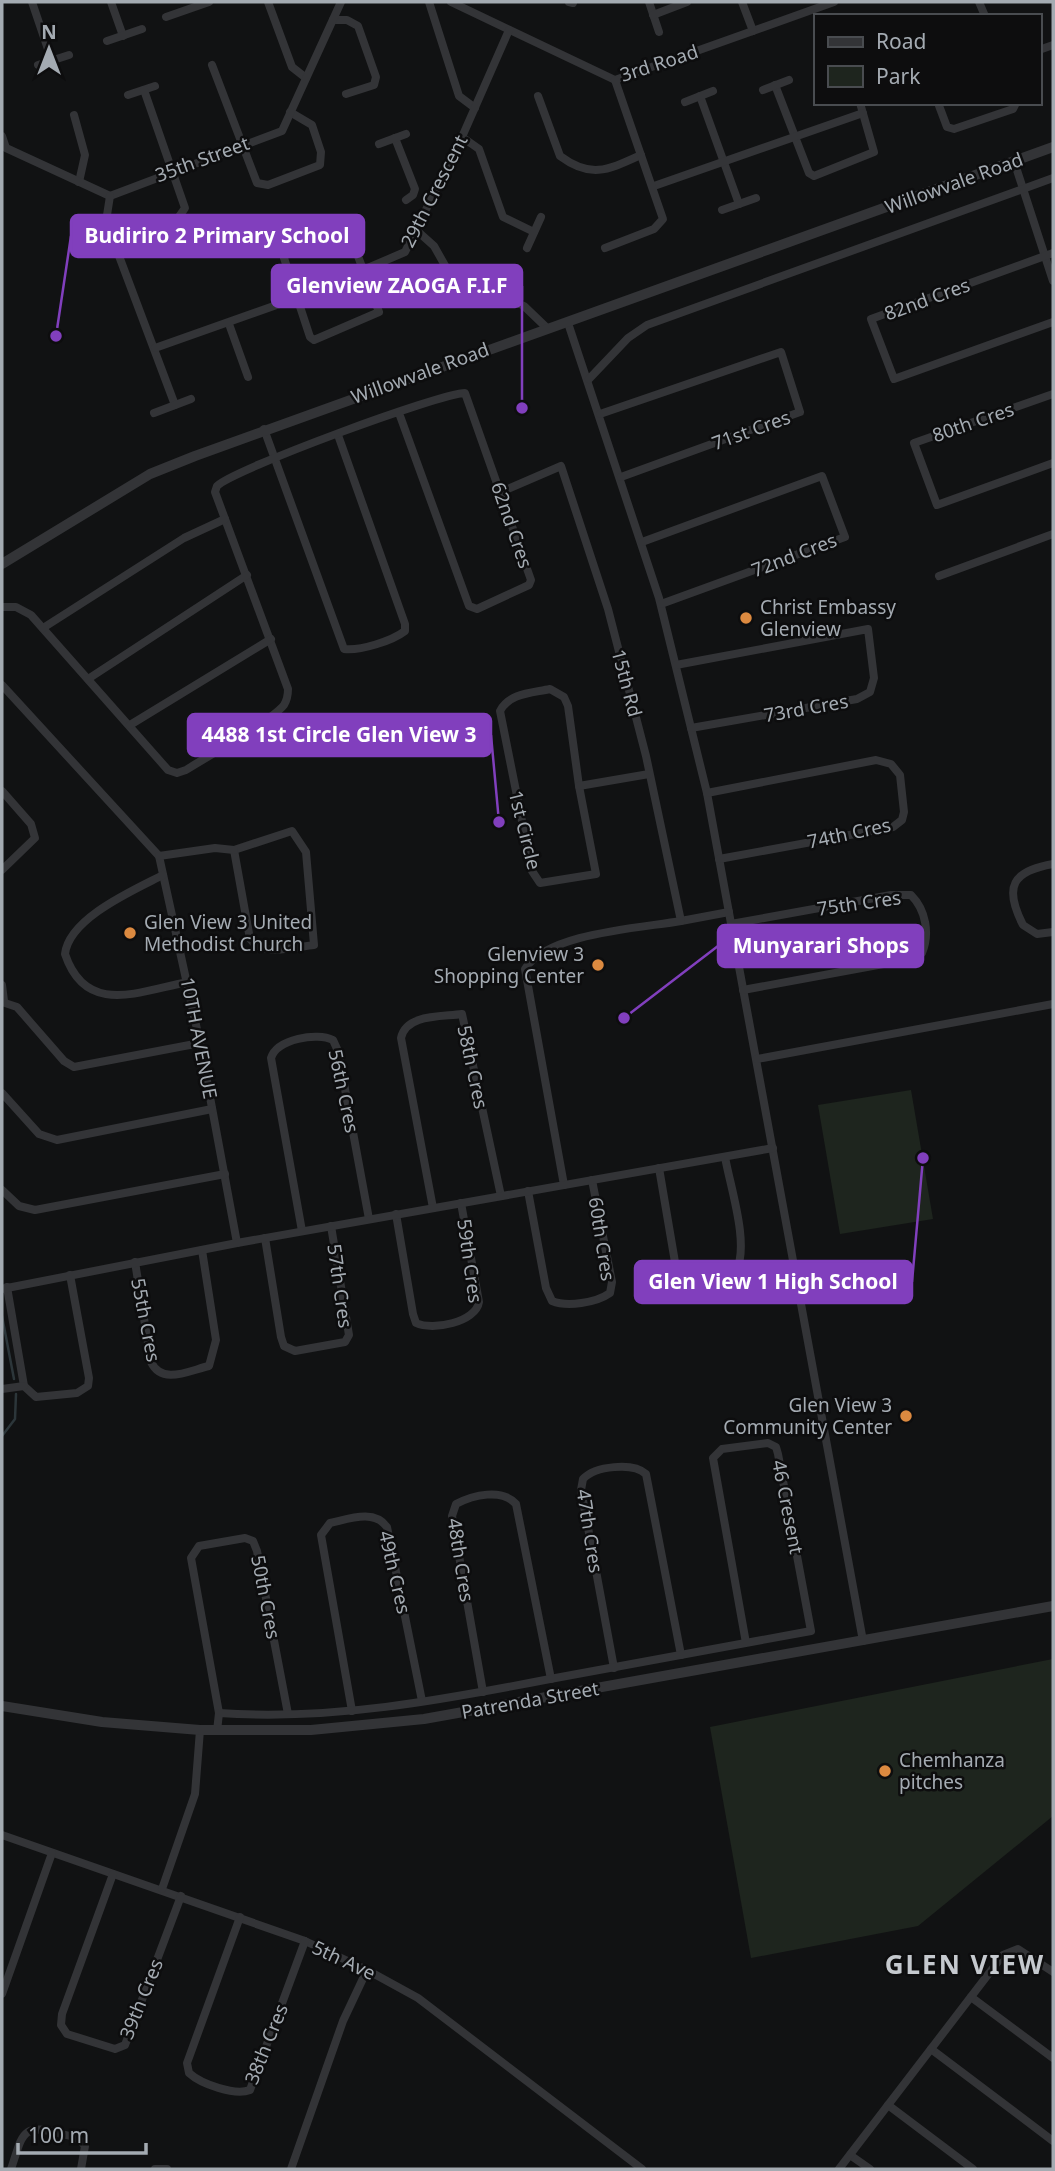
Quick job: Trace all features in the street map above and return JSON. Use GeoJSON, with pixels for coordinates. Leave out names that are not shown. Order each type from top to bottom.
{"type":"FeatureCollection","features":[{"type":"Feature","properties":{"kind":"street"},"geometry":{"type":"LineString","coordinates":[[32,2],[52,61]]}},
{"type":"Feature","properties":{"kind":"street"},"geometry":{"type":"LineString","coordinates":[[111,2],[123,36]]}},
{"type":"Feature","properties":{"kind":"street"},"geometry":{"type":"LineString","coordinates":[[166,17],[192,5],[209,2]]}},
{"type":"Feature","properties":{"kind":"street"},"geometry":{"type":"LineString","coordinates":[[268,2],[292,67],[306,78]]}},
{"type":"Feature","properties":{"kind":"street","name":"35th Street"},"geometry":{"type":"LineString","coordinates":[[110,196],[282,131],[341,2]]}},
{"type":"Feature","properties":{"kind":"street"},"geometry":{"type":"LineString","coordinates":[[429,2],[459,96],[475,108]]}},
{"type":"Feature","properties":{"kind":"street","name":"3rd Road"},"geometry":{"type":"LineString","coordinates":[[451,2],[468,5],[509,30],[615,80],[834,2]]}},
{"type":"Feature","properties":{"kind":"street"},"geometry":{"type":"LineString","coordinates":[[649,2],[659,32]]}},
{"type":"Feature","properties":{"kind":"street"},"geometry":{"type":"LineString","coordinates":[[653,15],[687,2]]}},
{"type":"Feature","properties":{"kind":"street"},"geometry":{"type":"LineString","coordinates":[[742,2],[752,31]]}},
{"type":"Feature","properties":{"kind":"street"},"geometry":{"type":"LineString","coordinates":[[333,20],[346,20],[358,26],[376,77],[374,85],[346,94]]}},
{"type":"Feature","properties":{"kind":"street"},"geometry":{"type":"LineString","coordinates":[[107,41],[142,29]]}},
{"type":"Feature","properties":{"kind":"street","name":"29th Crescent"},"geometry":{"type":"LineString","coordinates":[[155,348],[229,324],[365,271],[405,252],[462,137],[509,30]]}},
{"type":"Feature","properties":{"kind":"street"},"geometry":{"type":"LineString","coordinates":[[38,65],[69,55]]}},
{"type":"Feature","properties":{"kind":"street"},"geometry":{"type":"LineString","coordinates":[[212,65],[253,179],[262,185],[315,169],[322,159],[312,125],[290,112]]}},
{"type":"Feature","properties":{"kind":"street"},"geometry":{"type":"LineString","coordinates":[[605,248],[660,225],[663,212],[615,80]]}},
{"type":"Feature","properties":{"kind":"street"},"geometry":{"type":"LineString","coordinates":[[763,90],[789,80]]}},
{"type":"Feature","properties":{"kind":"street"},"geometry":{"type":"LineString","coordinates":[[775,85],[809,173],[819,176],[874,152],[861,105]]}},
{"type":"Feature","properties":{"kind":"street"},"geometry":{"type":"LineString","coordinates":[[128,95],[155,86]]}},
{"type":"Feature","properties":{"kind":"street"},"geometry":{"type":"LineString","coordinates":[[113,240],[183,214],[184,200],[144,89]]}},
{"type":"Feature","properties":{"kind":"street"},"geometry":{"type":"LineString","coordinates":[[685,102],[713,92]]}},
{"type":"Feature","properties":{"kind":"street"},"geometry":{"type":"LineString","coordinates":[[538,96],[560,156],[568,162],[593,171],[615,166],[641,155]]}},
{"type":"Feature","properties":{"kind":"street"},"geometry":{"type":"LineString","coordinates":[[700,96],[739,204]]}},
{"type":"Feature","properties":{"kind":"street"},"geometry":{"type":"LineString","coordinates":[[939,105],[947,127],[954,129],[1013,108],[1015,105]]}},
{"type":"Feature","properties":{"kind":"street"},"geometry":{"type":"LineString","coordinates":[[654,186],[863,113]]}},
{"type":"Feature","properties":{"kind":"street"},"geometry":{"type":"LineString","coordinates":[[74,115],[85,155],[79,182]]}},
{"type":"Feature","properties":{"kind":"street"},"geometry":{"type":"LineString","coordinates":[[379,144],[406,134]]}},
{"type":"Feature","properties":{"kind":"street"},"geometry":{"type":"LineString","coordinates":[[2,136],[6,148],[110,196],[107,215],[113,240],[175,405]]}},
{"type":"Feature","properties":{"kind":"street"},"geometry":{"type":"LineString","coordinates":[[462,137],[479,149],[503,217],[534,232]]}},
{"type":"Feature","properties":{"kind":"street"},"geometry":{"type":"LineString","coordinates":[[395,138],[415,189],[410,197],[428,203]]}},
{"type":"Feature","properties":{"kind":"street","name":"Willowvale Road"},"geometry":{"type":"LineString","coordinates":[[2,564],[150,474],[264,429],[568,323],[1053,147]]}},
{"type":"Feature","properties":{"kind":"street"},"geometry":{"type":"LineString","coordinates":[[1014,161],[1022,189],[1049,254],[1053,281]]}},
{"type":"Feature","properties":{"kind":"street"},"geometry":{"type":"LineString","coordinates":[[589,379],[628,338],[648,325],[1053,178]]}},
{"type":"Feature","properties":{"kind":"street"},"geometry":{"type":"LineString","coordinates":[[722,210],[756,198]]}},
{"type":"Feature","properties":{"kind":"street"},"geometry":{"type":"LineString","coordinates":[[527,248],[541,217]]}},
{"type":"Feature","properties":{"kind":"street"},"geometry":{"type":"LineString","coordinates":[[415,229],[434,246],[447,269],[524,306],[548,329]]}},
{"type":"Feature","properties":{"kind":"street"},"geometry":{"type":"LineString","coordinates":[[346,232],[351,235],[365,271],[379,312],[321,338],[310,337],[299,297],[283,261],[287,253],[346,232]]}},
{"type":"Feature","properties":{"kind":"street","name":"82nd Cres"},"geometry":{"type":"LineString","coordinates":[[1049,254],[871,319],[894,379],[1053,321]]}},
{"type":"Feature","properties":{"kind":"street"},"geometry":{"type":"LineString","coordinates":[[568,323],[589,379],[661,604],[707,793],[863,1641]]}},
{"type":"Feature","properties":{"kind":"street"},"geometry":{"type":"LineString","coordinates":[[229,324],[248,377]]}},
{"type":"Feature","properties":{"kind":"street","name":"71st Cres"},"geometry":{"type":"LineString","coordinates":[[600,414],[781,352],[800,412],[621,477]]}},
{"type":"Feature","properties":{"kind":"street","name":"62nd Cres"},"geometry":{"type":"LineString","coordinates":[[457,393],[467,395],[530,582],[524,589],[472,609],[399,413],[457,393]]}},
{"type":"Feature","properties":{"kind":"street","name":"80th Cres"},"geometry":{"type":"LineString","coordinates":[[1053,394],[914,443],[937,505],[1053,463]]}},
{"type":"Feature","properties":{"kind":"street"},"geometry":{"type":"LineString","coordinates":[[154,413],[191,399]]}},
{"type":"Feature","properties":{"kind":"street"},"geometry":{"type":"LineString","coordinates":[[2,607],[23,609],[44,628],[168,770],[177,773],[186,770],[283,706],[288,689],[215,492],[216,486],[230,476],[274,457],[399,413]]}},
{"type":"Feature","properties":{"kind":"street"},"geometry":{"type":"LineString","coordinates":[[264,429],[344,649],[352,650],[399,636],[405,631],[404,619],[338,435]]}},
{"type":"Feature","properties":{"kind":"street","name":"15th Rd"},"geometry":{"type":"LineString","coordinates":[[501,492],[561,466],[608,608],[649,774],[681,921]]}},
{"type":"Feature","properties":{"kind":"street","name":"72nd Cres"},"geometry":{"type":"LineString","coordinates":[[642,542],[822,476],[845,537],[661,604]]}},
{"type":"Feature","properties":{"kind":"street"},"geometry":{"type":"LineString","coordinates":[[44,628],[184,538],[225,519]]}},
{"type":"Feature","properties":{"kind":"street"},"geometry":{"type":"LineString","coordinates":[[939,576],[1053,534]]}},
{"type":"Feature","properties":{"kind":"street"},"geometry":{"type":"LineString","coordinates":[[88,679],[247,575]]}},
{"type":"Feature","properties":{"kind":"street","name":"73rd Cres"},"geometry":{"type":"LineString","coordinates":[[676,665],[868,629],[874,678],[870,691],[864,695],[691,728]]}},
{"type":"Feature","properties":{"kind":"street"},"geometry":{"type":"LineString","coordinates":[[131,725],[271,639]]}},
{"type":"Feature","properties":{"kind":"street"},"geometry":{"type":"LineString","coordinates":[[2,685],[159,856],[215,848],[234,850],[292,831],[306,852],[314,945],[266,950],[255,946],[250,939],[234,850]]}},
{"type":"Feature","properties":{"kind":"street","name":"1st Circle"},"geometry":{"type":"LineString","coordinates":[[550,689],[564,697],[568,706],[579,786],[596,874],[540,883],[532,871],[500,721],[504,703],[517,696],[550,689]]}},
{"type":"Feature","properties":{"kind":"street","name":"74th Cres"},"geometry":{"type":"LineString","coordinates":[[707,793],[876,760],[891,764],[900,775],[904,812],[902,820],[892,827],[719,859]]}},
{"type":"Feature","properties":{"kind":"street"},"geometry":{"type":"LineString","coordinates":[[579,786],[649,774]]}},
{"type":"Feature","properties":{"kind":"street"},"geometry":{"type":"LineString","coordinates":[[2,791],[31,824],[35,838],[2,870]]}},
{"type":"Feature","properties":{"kind":"street","name":"10TH AVENUE"},"geometry":{"type":"LineString","coordinates":[[159,856],[188,982],[237,1243]]}},
{"type":"Feature","properties":{"kind":"street"},"geometry":{"type":"LineString","coordinates":[[1053,864],[1024,870],[1013,888],[1023,925],[1037,934],[1053,932]]}},
{"type":"Feature","properties":{"kind":"street"},"geometry":{"type":"LineString","coordinates":[[163,875],[97,911],[70,940],[65,954],[82,983],[104,996],[188,982]]}},
{"type":"Feature","properties":{"kind":"street","name":"75th Cres"},"geometry":{"type":"LineString","coordinates":[[731,924],[891,895],[911,895],[921,906],[927,940],[922,954],[905,960],[743,990]]}},
{"type":"Feature","properties":{"kind":"street"},"geometry":{"type":"LineString","coordinates":[[564,1185],[525,969],[531,960],[567,941],[729,912]]}},
{"type":"Feature","properties":{"kind":"street"},"geometry":{"type":"LineString","coordinates":[[2,985],[3,1001],[17,1007],[64,1061],[75,1067],[200,1043]]}},
{"type":"Feature","properties":{"kind":"street"},"geometry":{"type":"LineString","coordinates":[[757,1059],[1053,1004]]}},
{"type":"Feature","properties":{"kind":"street","name":"58th Cres"},"geometry":{"type":"LineString","coordinates":[[433,1208],[401,1038],[403,1027],[410,1022],[462,1014],[501,1196]]}},
{"type":"Feature","properties":{"kind":"street","name":"56th Cres"},"geometry":{"type":"LineString","coordinates":[[302,1231],[271,1058],[274,1051],[284,1043],[325,1036],[333,1040],[338,1051],[369,1219]]}},
{"type":"Feature","properties":{"kind":"street"},"geometry":{"type":"LineString","coordinates":[[2,1093],[39,1134],[57,1140],[212,1109]]}},
{"type":"Feature","properties":{"kind":"street"},"geometry":{"type":"LineString","coordinates":[[70,1275],[88,1386],[77,1393],[36,1396],[24,1386],[4,1288],[135,1262],[302,1231],[773,1148]]}},
{"type":"Feature","properties":{"kind":"street"},"geometry":{"type":"LineString","coordinates":[[659,1168],[676,1268],[688,1277],[736,1271],[741,1261],[741,1245],[725,1157]]}},
{"type":"Feature","properties":{"kind":"street"},"geometry":{"type":"LineString","coordinates":[[2,1190],[19,1206],[35,1210],[225,1174]]}},
{"type":"Feature","properties":{"kind":"street","name":"60th Cres"},"geometry":{"type":"LineString","coordinates":[[528,1191],[546,1288],[552,1301],[563,1305],[603,1298],[610,1293],[612,1282],[592,1180]]}},
{"type":"Feature","properties":{"kind":"street","name":"59th Cres"},"geometry":{"type":"LineString","coordinates":[[396,1214],[413,1314],[416,1323],[424,1327],[469,1318],[478,1311],[479,1302],[461,1203]]}},
{"type":"Feature","properties":{"kind":"street","name":"57th Cres"},"geometry":{"type":"LineString","coordinates":[[265,1238],[284,1346],[295,1351],[345,1342],[349,1335],[331,1226]]}},
{"type":"Feature","properties":{"kind":"street","name":"55th Cres"},"geometry":{"type":"LineString","coordinates":[[135,1262],[151,1362],[156,1372],[165,1376],[209,1366],[215,1353],[216,1340],[202,1250]]}},
{"type":"Feature","properties":{"kind":"street"},"geometry":{"type":"LineString","coordinates":[[2,1389],[24,1386]]}},
{"type":"Feature","properties":{"kind":"street","name":"46 Cresent"},"geometry":{"type":"LineString","coordinates":[[768,1443],[776,1447],[778,1454],[811,1630],[746,1643],[712,1463],[716,1453],[722,1449],[768,1443]]}},
{"type":"Feature","properties":{"kind":"street","name":"47th Cres"},"geometry":{"type":"LineString","coordinates":[[614,1668],[581,1490],[583,1479],[591,1473],[631,1466],[646,1474],[681,1655]]}},
{"type":"Feature","properties":{"kind":"street","name":"48th Cres"},"geometry":{"type":"LineString","coordinates":[[483,1692],[452,1516],[456,1504],[464,1499],[500,1494],[516,1504],[551,1679]]}},
{"type":"Feature","properties":{"kind":"street","name":"49th Cres"},"geometry":{"type":"LineString","coordinates":[[352,1710],[321,1535],[330,1522],[365,1517],[378,1518],[387,1527],[422,1701]]}},
{"type":"Feature","properties":{"kind":"street","name":"50th Cres"},"geometry":{"type":"LineString","coordinates":[[219,1713],[191,1558],[199,1546],[245,1538],[253,1541],[257,1551],[288,1714]]}},
{"type":"Feature","properties":{"kind":"street","name":"Patrenda Street"},"geometry":{"type":"LineString","coordinates":[[2,1706],[102,1722],[200,1730],[311,1730],[424,1719],[1053,1606]]}},
{"type":"Feature","properties":{"kind":"street"},"geometry":{"type":"LineString","coordinates":[[217,1731],[219,1713],[288,1714],[352,1710],[422,1701],[746,1643]]}},
{"type":"Feature","properties":{"kind":"street"},"geometry":{"type":"LineString","coordinates":[[162,1889],[195,1794],[200,1730]]}},
{"type":"Feature","properties":{"kind":"street","name":"5th Ave"},"geometry":{"type":"LineString","coordinates":[[2,1835],[305,1941],[367,1970],[418,1998],[642,2169]]}},
{"type":"Feature","properties":{"kind":"street"},"geometry":{"type":"LineString","coordinates":[[2,1994],[52,1853]]}},
{"type":"Feature","properties":{"kind":"street","name":"39th Cres"},"geometry":{"type":"LineString","coordinates":[[113,1874],[62,2014],[61,2025],[67,2034],[115,2049],[125,2045],[181,1896]]}},
{"type":"Feature","properties":{"kind":"street","name":"38th Cres"},"geometry":{"type":"LineString","coordinates":[[240,1917],[187,2063],[189,2073],[197,2079],[236,2092],[250,2090],[305,1941]]}},
{"type":"Feature","properties":{"kind":"street"},"geometry":{"type":"LineString","coordinates":[[839,2169],[1008,1950],[1026,1952],[1053,1972]]}},
{"type":"Feature","properties":{"kind":"street"},"geometry":{"type":"LineString","coordinates":[[291,2169],[343,2021],[367,1970]]}},
{"type":"Feature","properties":{"kind":"street"},"geometry":{"type":"LineString","coordinates":[[971,1997],[1053,2058]]}},
{"type":"Feature","properties":{"kind":"street"},"geometry":{"type":"LineString","coordinates":[[931,2049],[1053,2141]]}},
{"type":"Feature","properties":{"kind":"street"},"geometry":{"type":"LineString","coordinates":[[888,2105],[973,2169]]}},
{"type":"Feature","properties":{"kind":"street"},"geometry":{"type":"LineString","coordinates":[[11,2169],[23,2135],[30,2128],[39,2127],[80,2139],[85,2146],[81,2169]]}},
{"type":"Feature","properties":{"kind":"street"},"geometry":{"type":"LineString","coordinates":[[850,2154],[870,2169]]}},
{"type":"Feature","properties":{"kind":"street"},"geometry":{"type":"LineString","coordinates":[[155,2169],[167,2169]]}},
{"type":"Feature","properties":{"kind":"green space"},"geometry":{"type":"Polygon","coordinates":[[[911,1090],[933,1219],[840,1234],[818,1105],[911,1090]]]}},
{"type":"Feature","properties":{"kind":"green space","name":"Chemhanza pitches"},"geometry":{"type":"Polygon","coordinates":[[[1053,1659],[1053,1816],[918,1926],[751,1958],[710,1727],[1053,1659]]]}},
{"type":"Feature","properties":{"kind":"waterway"},"geometry":{"type":"LineString","coordinates":[[2,1316],[14,1379]]}},
{"type":"Feature","properties":{"kind":"waterway"},"geometry":{"type":"LineString","coordinates":[[2,1436],[15,1419],[16,1394]]}},
{"type":"Feature","properties":{"kind":"place","name":"Budiriro 2 Primary School"},"geometry":{"type":"Point","coordinates":[56,336]}},
{"type":"Feature","properties":{"kind":"place","name":"Glenview ZAOGA F.I.F"},"geometry":{"type":"Point","coordinates":[522,408]}},
{"type":"Feature","properties":{"kind":"place","name":"Christ Embassy Glenview"},"geometry":{"type":"Point","coordinates":[746,618]}},
{"type":"Feature","properties":{"kind":"place","name":"4488 1st Circle Glen View 3"},"geometry":{"type":"Point","coordinates":[499,822]}},
{"type":"Feature","properties":{"kind":"place","name":"Glen View 3 United Methodist Church"},"geometry":{"type":"Point","coordinates":[130,933]}},
{"type":"Feature","properties":{"kind":"place","name":"Glenview 3 Shopping Center"},"geometry":{"type":"Point","coordinates":[598,965]}},
{"type":"Feature","properties":{"kind":"place","name":"Munyarari Shops"},"geometry":{"type":"Point","coordinates":[624,1018]}},
{"type":"Feature","properties":{"kind":"place","name":"Glen View 1 High School"},"geometry":{"type":"Point","coordinates":[923,1158]}},
{"type":"Feature","properties":{"kind":"place","name":"Glen View 3 Community Center"},"geometry":{"type":"Point","coordinates":[906,1416]}},
{"type":"Feature","properties":{"kind":"place","name":"Chemhanza pitches"},"geometry":{"type":"Point","coordinates":[885,1771]}},
{"type":"Feature","properties":{"kind":"district","name":"GLEN VIEW"},"geometry":{"type":"Point","coordinates":[965,1964]}}]}
